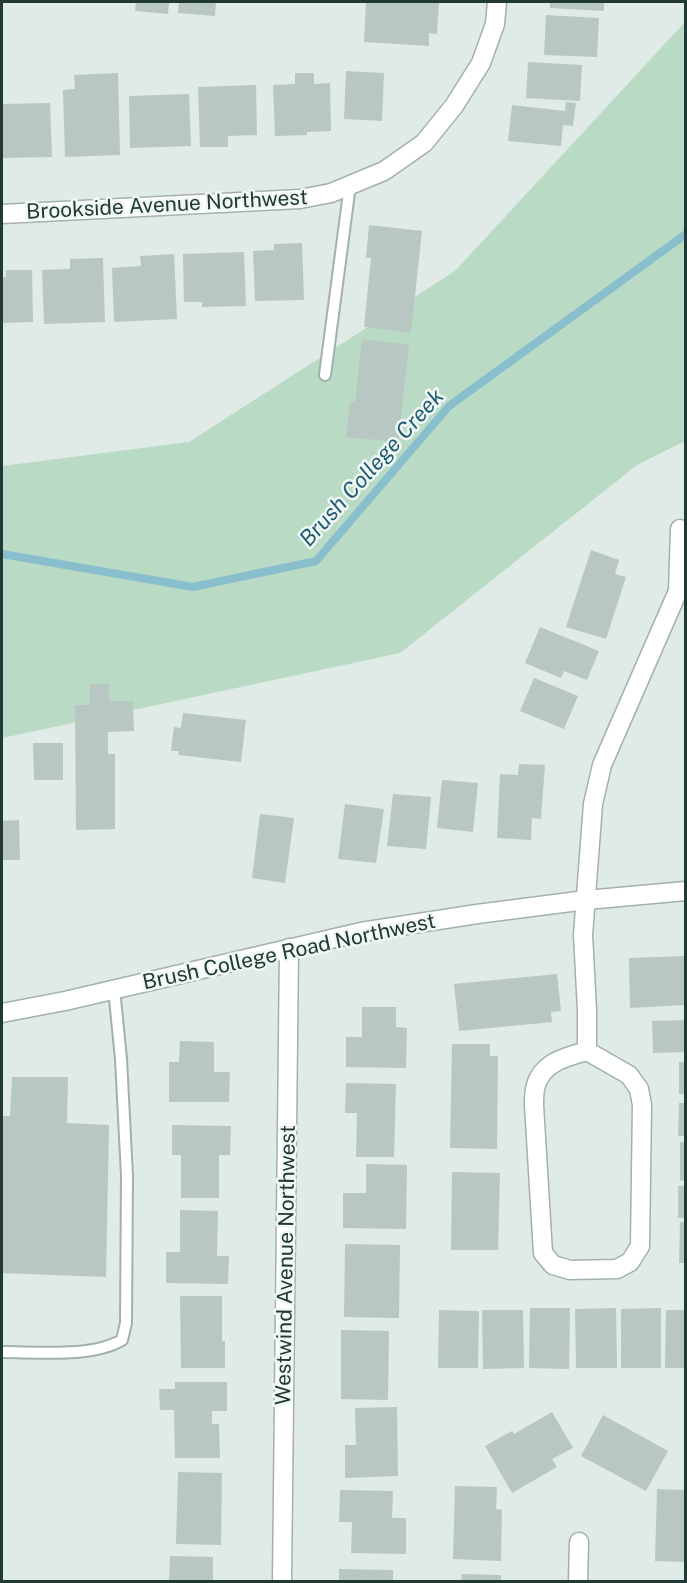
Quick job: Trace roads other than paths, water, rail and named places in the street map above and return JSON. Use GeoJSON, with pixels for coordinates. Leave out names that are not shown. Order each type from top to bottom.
{"type":"FeatureCollection","features":[{"type":"Feature","properties":{"kind":"street","name":"Brookside Avenue Northwest"},"geometry":{"type":"LineString","coordinates":[[2,214],[300,199],[332,193],[384,171],[424,143],[454,106],[481,63],[495,24],[497,2]]}},
{"type":"Feature","properties":{"kind":"street"},"geometry":{"type":"LineString","coordinates":[[587,1051],[583,935],[592,804],[602,765],[678,591],[680,529]]}},
{"type":"Feature","properties":{"kind":"street","name":"Brush College Road Northwest"},"geometry":{"type":"LineString","coordinates":[[2,1013],[65,1001],[361,932],[586,900],[686,891]]}},
{"type":"Feature","properties":{"kind":"street","name":"Westwind Avenue Northwest"},"geometry":{"type":"LineString","coordinates":[[282,1581],[289,948]]}},
{"type":"Feature","properties":{"kind":"street"},"geometry":{"type":"LineString","coordinates":[[587,1051],[629,1075],[639,1089],[642,1105],[640,1246],[630,1262],[617,1269],[570,1270],[553,1265],[543,1252],[534,1105],[535,1086],[542,1072],[559,1059],[587,1051]]}},
{"type":"Feature","properties":{"kind":"street"},"geometry":{"type":"LineString","coordinates":[[578,1581],[579,1542]]}},
{"type":"Feature","properties":{"kind":"lane"},"geometry":{"type":"LineString","coordinates":[[325,375],[350,185]]}},
{"type":"Feature","properties":{"kind":"lane"},"geometry":{"type":"LineString","coordinates":[[2,1352],[92,1351],[112,1346],[122,1340],[126,1323],[127,1176],[121,1059],[114,989]]}},
{"type":"Feature","properties":{"kind":"waterway","name":"Brush College Creek"},"geometry":{"type":"LineString","coordinates":[[2,554],[193,587],[316,561],[449,406],[686,234]]}}]}
